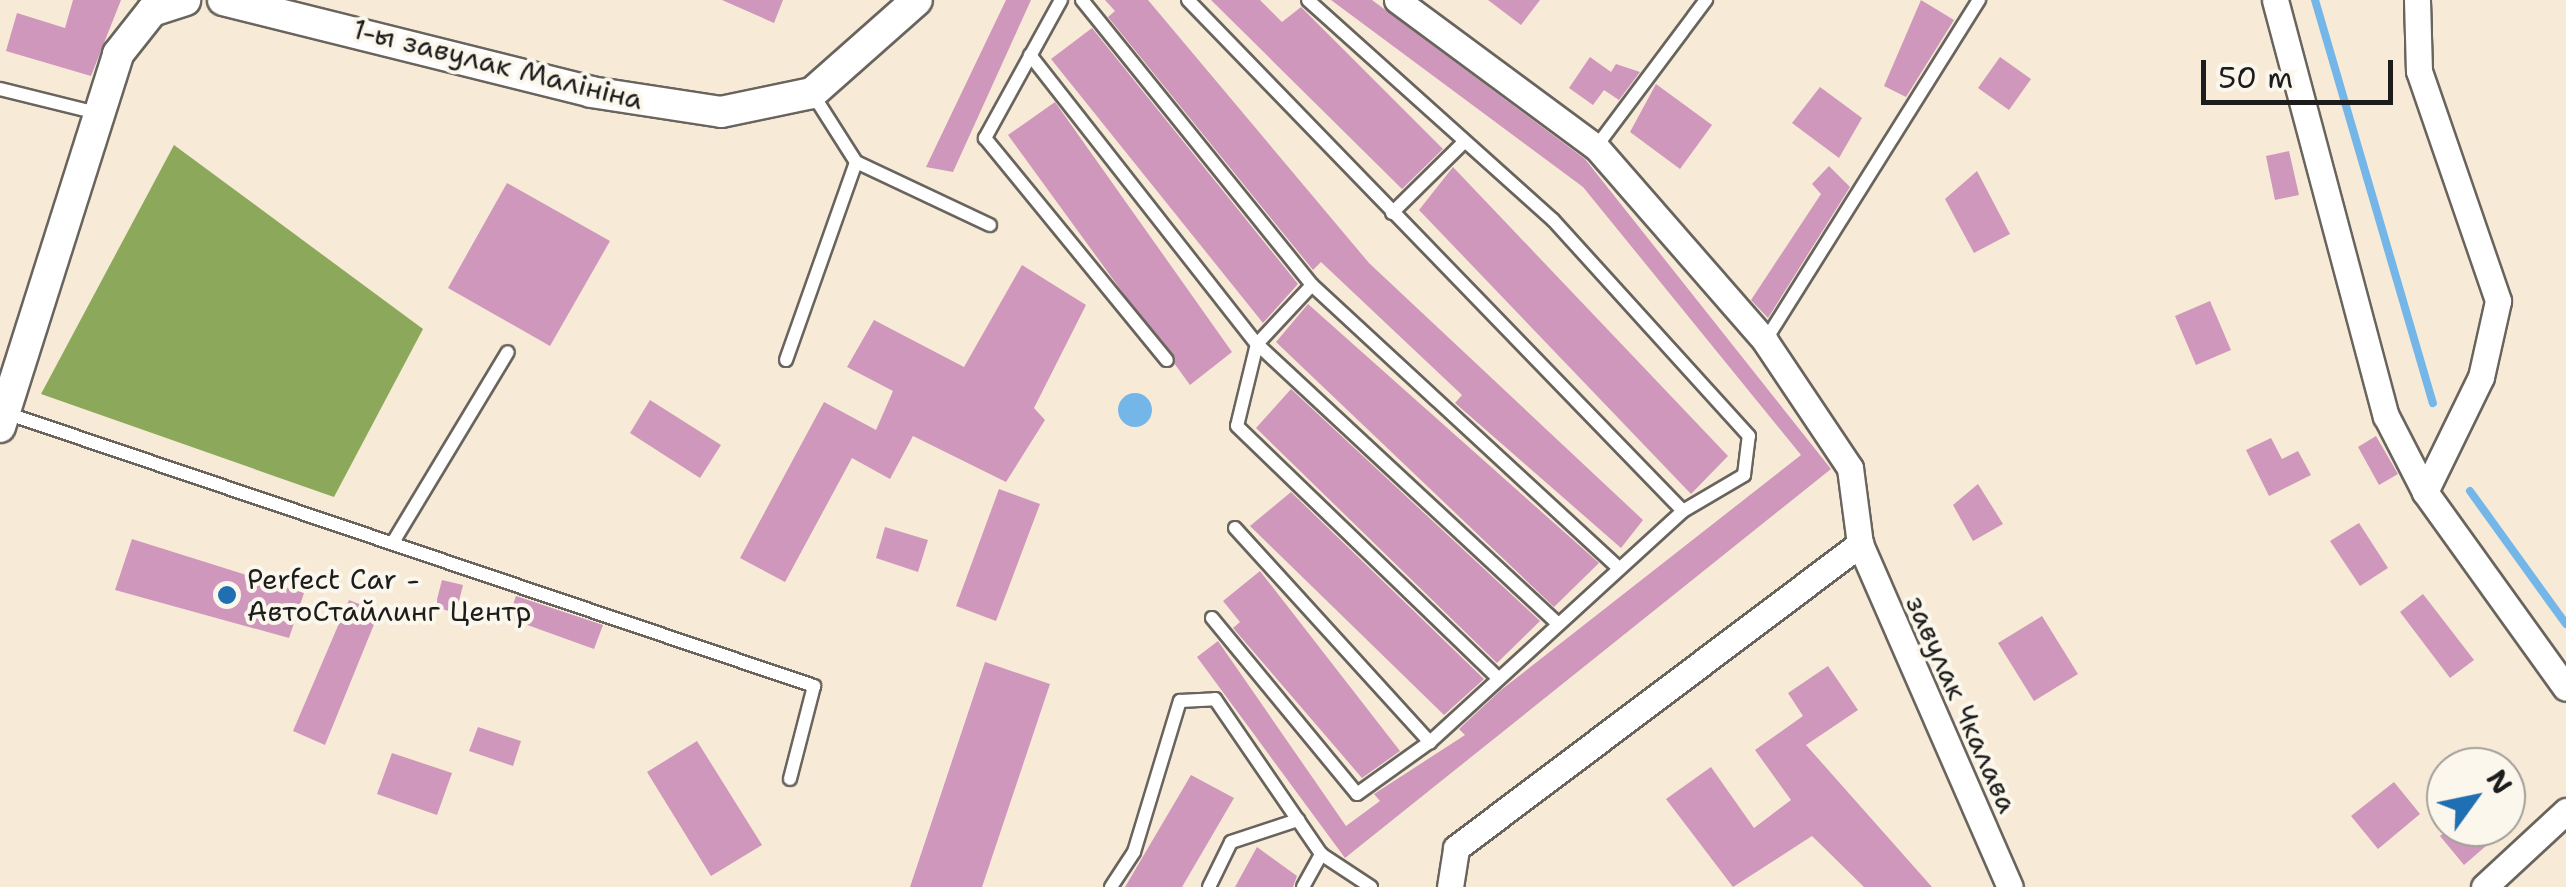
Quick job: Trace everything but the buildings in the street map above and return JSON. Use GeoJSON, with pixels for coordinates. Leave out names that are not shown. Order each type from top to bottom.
{"type":"FeatureCollection","features":[{"type":"Feature","properties":{"kind":"street"},"geometry":{"type":"LineString","coordinates":[[3,420],[93,112],[118,54],[152,11],[185,0]]}},
{"type":"Feature","properties":{"kind":"street","name":"1-ы завулак Малініна"},"geometry":{"type":"LineString","coordinates":[[224,0],[590,92],[721,112],[812,93],[918,0]]}},
{"type":"Feature","properties":{"kind":"street","name":"завулак Чкалава"},"geometry":{"type":"LineString","coordinates":[[1397,0],[1596,148],[1765,341],[1850,468],[1860,544],[2010,887]]}},
{"type":"Feature","properties":{"kind":"street"},"geometry":{"type":"LineString","coordinates":[[2275,0],[2386,416],[2425,492],[2566,688]]}},
{"type":"Feature","properties":{"kind":"street"},"geometry":{"type":"LineString","coordinates":[[2418,0],[2420,71],[2498,302],[2481,377],[2425,492]]}},
{"type":"Feature","properties":{"kind":"street"},"geometry":{"type":"LineString","coordinates":[[1450,887],[1456,848],[1860,544]]}},
{"type":"Feature","properties":{"kind":"street"},"geometry":{"type":"LineString","coordinates":[[2484,887],[2566,812]]}},
{"type":"Feature","properties":{"kind":"lane"},"geometry":{"type":"LineString","coordinates":[[1061,0],[985,138],[1167,360]]}},
{"type":"Feature","properties":{"kind":"lane"},"geometry":{"type":"LineString","coordinates":[[1082,0],[1312,286],[1618,568]]}},
{"type":"Feature","properties":{"kind":"lane"},"geometry":{"type":"LineString","coordinates":[[1188,0],[1682,511]]}},
{"type":"Feature","properties":{"kind":"lane"},"geometry":{"type":"LineString","coordinates":[[1212,618],[1356,794],[1430,742],[1497,676],[1682,511],[1744,475],[1749,436],[1553,220],[1462,144],[1308,0]]}},
{"type":"Feature","properties":{"kind":"lane"},"geometry":{"type":"LineString","coordinates":[[1596,148],[1706,0]]}},
{"type":"Feature","properties":{"kind":"lane"},"geometry":{"type":"LineString","coordinates":[[1765,341],[1979,0]]}},
{"type":"Feature","properties":{"kind":"lane"},"geometry":{"type":"LineString","coordinates":[[1030,55],[1257,344],[1556,622]]}},
{"type":"Feature","properties":{"kind":"lane"},"geometry":{"type":"LineString","coordinates":[[0,89],[93,112]]}},
{"type":"Feature","properties":{"kind":"lane"},"geometry":{"type":"LineString","coordinates":[[812,93],[856,162],[990,225]]}},
{"type":"Feature","properties":{"kind":"lane"},"geometry":{"type":"LineString","coordinates":[[1392,213],[1462,144]]}},
{"type":"Feature","properties":{"kind":"lane"},"geometry":{"type":"LineString","coordinates":[[786,360],[856,162]]}},
{"type":"Feature","properties":{"kind":"lane"},"geometry":{"type":"LineString","coordinates":[[1312,286],[1257,344],[1237,426],[1497,676]]}},
{"type":"Feature","properties":{"kind":"lane"},"geometry":{"type":"LineString","coordinates":[[396,539],[508,352]]}},
{"type":"Feature","properties":{"kind":"lane"},"geometry":{"type":"LineString","coordinates":[[3,420],[396,539],[814,686],[790,779]]}},
{"type":"Feature","properties":{"kind":"lane"},"geometry":{"type":"LineString","coordinates":[[1235,528],[1430,742]]}},
{"type":"Feature","properties":{"kind":"lane"},"geometry":{"type":"LineString","coordinates":[[1111,887],[1134,852],[1180,701],[1215,699],[1321,854],[1372,887]]}},
{"type":"Feature","properties":{"kind":"lane"},"geometry":{"type":"LineString","coordinates":[[1208,887],[1231,842],[1298,820]]}},
{"type":"Feature","properties":{"kind":"lane"},"geometry":{"type":"LineString","coordinates":[[1303,887],[1321,854]]}},
{"type":"Feature","properties":{"kind":"green space"},"geometry":{"type":"Polygon","coordinates":[[[174,145],[423,329],[334,497],[41,394],[174,145]]]}},
{"type":"Feature","properties":{"kind":"water"},"geometry":{"type":"Polygon","coordinates":[[[1135,393],[1147,398],[1152,410],[1147,422],[1135,427],[1123,422],[1118,410],[1123,398],[1135,393]]]}},
{"type":"Feature","properties":{"kind":"waterway"},"geometry":{"type":"LineString","coordinates":[[2315,0],[2433,403]]}},
{"type":"Feature","properties":{"kind":"waterway"},"geometry":{"type":"LineString","coordinates":[[2470,491],[2566,624]]}},
{"type":"Feature","properties":{"kind":"place","name":"Perfect Car - АвтоСтайлинг Центр"},"geometry":{"type":"Point","coordinates":[227,595]}}]}
